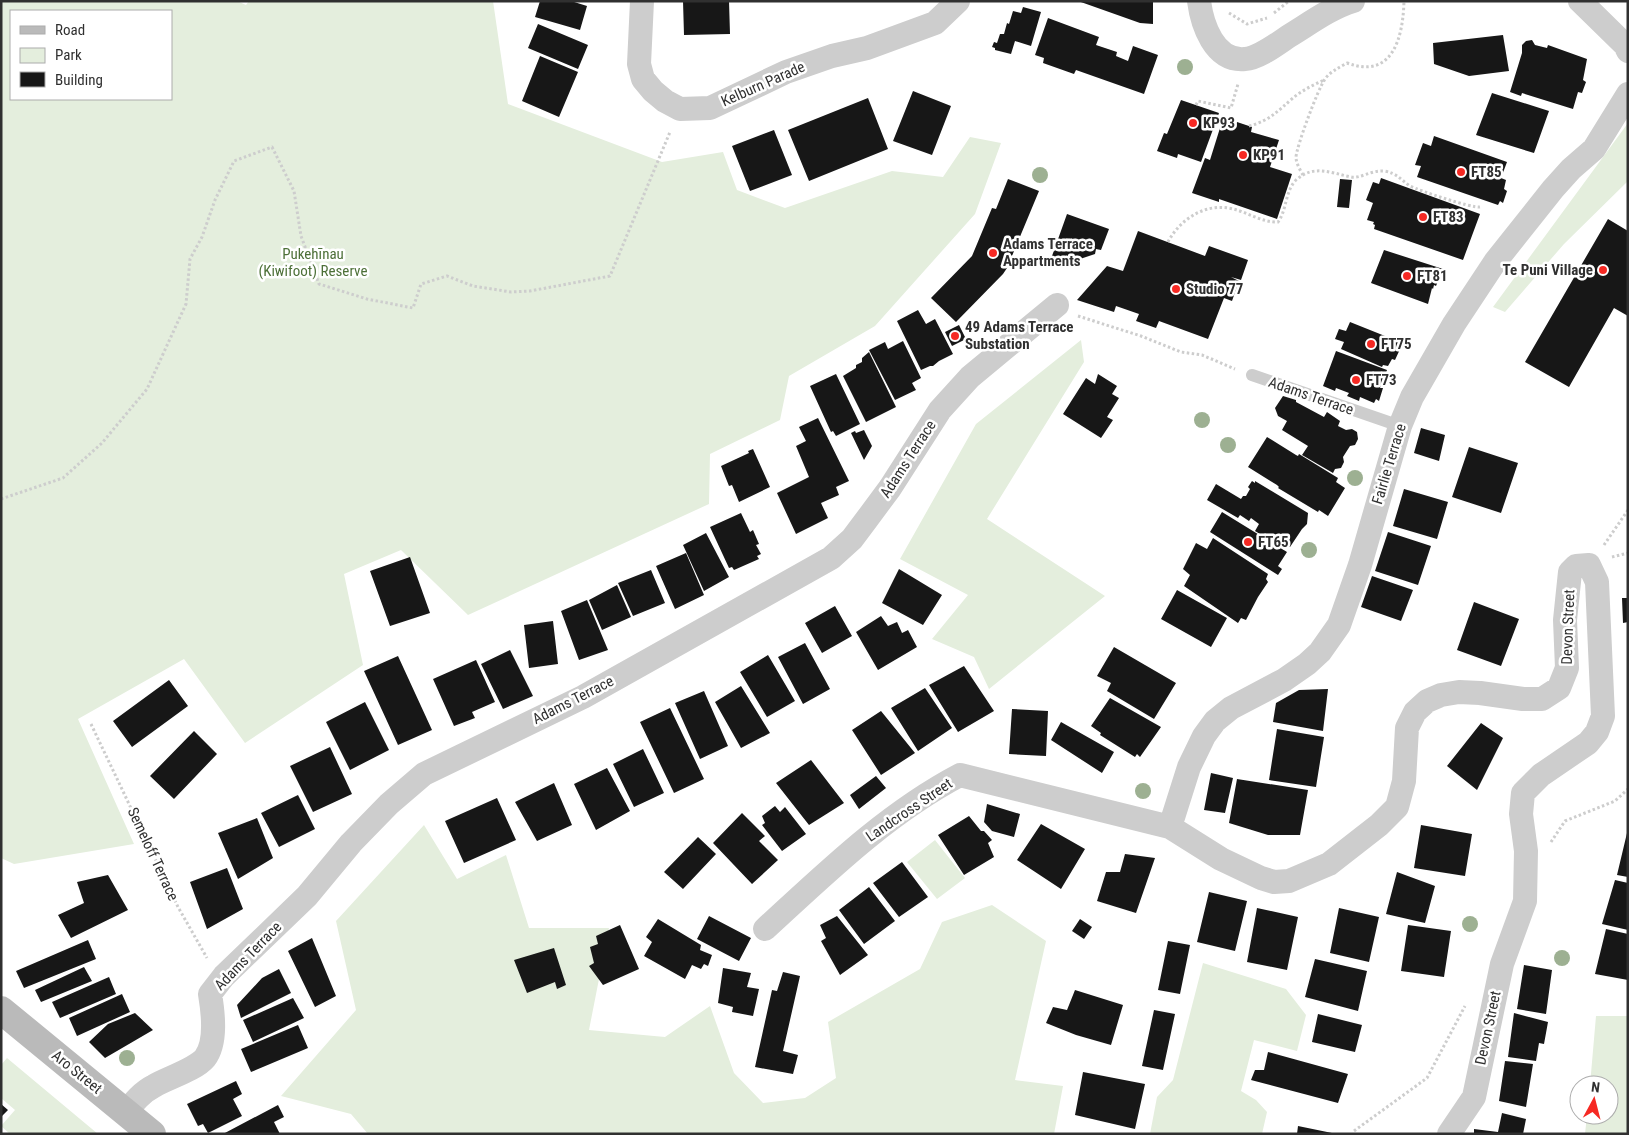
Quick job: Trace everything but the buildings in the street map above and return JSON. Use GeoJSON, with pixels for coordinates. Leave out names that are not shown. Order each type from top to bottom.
{"type":"FeatureCollection","features":[{"type":"Feature","properties":{"kind":"main road","name":"Aro Street"},"geometry":{"type":"LineString","coordinates":[[1,1010],[152,1134]]}},
{"type":"Feature","properties":{"kind":"street"},"geometry":{"type":"LineString","coordinates":[[642,1],[638,64],[643,79],[665,101],[680,108]]}},
{"type":"Feature","properties":{"kind":"street","name":"Kelburn Parade"},"geometry":{"type":"LineString","coordinates":[[680,108],[710,108],[786,72],[832,56],[867,48],[935,23],[958,1]]}},
{"type":"Feature","properties":{"kind":"street"},"geometry":{"type":"LineString","coordinates":[[1199,1],[1204,26],[1218,48],[1229,57],[1245,60],[1266,51],[1343,4],[1353,1]]}},
{"type":"Feature","properties":{"kind":"street"},"geometry":{"type":"LineString","coordinates":[[1580,1],[1628,51]]}},
{"type":"Feature","properties":{"kind":"street","name":"Fairlie Terrace"},"geometry":{"type":"LineString","coordinates":[[1170,827],[1189,767],[1204,736],[1215,720],[1238,703],[1284,680],[1307,664],[1320,652],[1339,625],[1360,565],[1400,426],[1412,396],[1454,324],[1495,262],[1553,189],[1594,149],[1628,94]]}},
{"type":"Feature","properties":{"kind":"street","name":"Adams Terrace"},"geometry":{"type":"LineString","coordinates":[[126,1112],[139,1096],[152,1086],[205,1058],[211,1045],[214,1021],[210,994],[224,976],[307,896],[351,843],[389,804],[424,774],[583,697],[830,558],[852,540],[868,519],[940,410],[970,377],[1056,305]]}},
{"type":"Feature","properties":{"kind":"street","name":"Devon Street"},"geometry":{"type":"LineString","coordinates":[[1170,827],[1221,859],[1261,878],[1274,882],[1289,881],[1329,864],[1371,831],[1397,807],[1404,781],[1407,728],[1415,712],[1428,701],[1440,695],[1459,692],[1524,699],[1542,699],[1559,688],[1567,668],[1565,620],[1570,572],[1576,566],[1590,565],[1597,582],[1603,716],[1597,732],[1588,743],[1541,775],[1523,793],[1521,814],[1526,872],[1525,901],[1505,955],[1474,1097],[1449,1134]]}},
{"type":"Feature","properties":{"kind":"street","name":"Landcross Street"},"geometry":{"type":"LineString","coordinates":[[765,929],[854,847],[935,789],[960,775],[1170,827]]}},
{"type":"Feature","properties":{"kind":"lane","name":"Adams Terrace"},"geometry":{"type":"LineString","coordinates":[[1252,376],[1400,426]]}},
{"type":"Feature","properties":{"kind":"path"},"geometry":{"type":"LineString","coordinates":[[1226,8],[1230,15],[1247,24],[1265,19],[1289,1]]}},
{"type":"Feature","properties":{"kind":"path"},"geometry":{"type":"LineString","coordinates":[[1250,126],[1268,120],[1282,110],[1293,98],[1324,80],[1333,70],[1347,64],[1358,68],[1368,68],[1385,60],[1394,50],[1401,34],[1404,1]]}},
{"type":"Feature","properties":{"kind":"path"},"geometry":{"type":"LineString","coordinates":[[1196,105],[1198,101],[1231,108],[1245,60]]}},
{"type":"Feature","properties":{"kind":"path"},"geometry":{"type":"LineString","coordinates":[[1303,176],[1296,158],[1297,151],[1324,80]]}},
{"type":"Feature","properties":{"kind":"path"},"geometry":{"type":"LineString","coordinates":[[1,499],[63,478],[102,443],[147,388],[186,304],[190,259],[202,237],[215,200],[234,161],[272,147],[294,191],[301,236],[319,284],[366,299],[413,308],[421,284],[447,276],[473,286],[511,292],[530,291],[610,276],[680,108]]}},
{"type":"Feature","properties":{"kind":"path"},"geometry":{"type":"LineString","coordinates":[[1168,242],[1173,233],[1187,219],[1207,209],[1232,208],[1266,220],[1278,222],[1291,187],[1303,176],[1321,170],[1356,178],[1368,173],[1384,171],[1399,176],[1409,185],[1461,204],[1475,208],[1480,207]]}},
{"type":"Feature","properties":{"kind":"path","name":"Adams Terrace"},"geometry":{"type":"LineString","coordinates":[[1080,318],[1141,336],[1181,352],[1202,355],[1252,376]]}},
{"type":"Feature","properties":{"kind":"path"},"geometry":{"type":"LineString","coordinates":[[1604,545],[1628,510]]}},
{"type":"Feature","properties":{"kind":"path","name":"Semeloff Terrace"},"geometry":{"type":"LineString","coordinates":[[91,724],[178,907],[204,954],[224,976]]}},
{"type":"Feature","properties":{"kind":"path"},"geometry":{"type":"LineString","coordinates":[[1526,872],[1555,838],[1565,821],[1615,800],[1628,789]]}},
{"type":"Feature","properties":{"kind":"path"},"geometry":{"type":"LineString","coordinates":[[1354,1131],[1427,1078],[1447,1043],[1478,980],[1498,983]]}},
{"type":"Feature","properties":{"kind":"green space","name":"Pukehīnau (Kiwifoot) Reserve"},"geometry":{"type":"Polygon","coordinates":[[[1,1],[237,1],[246,5],[249,1],[493,1],[508,104],[662,162],[723,152],[737,190],[785,208],[892,171],[943,177],[970,137],[1001,143],[975,214],[875,326],[789,376],[780,420],[710,454],[709,504],[468,615],[401,550],[344,574],[363,665],[245,743],[184,659],[78,719],[134,844],[14,864],[1,858],[1,1]]]}},
{"type":"Feature","properties":{"kind":"green space"},"geometry":{"type":"Polygon","coordinates":[[[1628,123],[1627,182],[1564,244],[1505,312],[1493,307],[1628,123]]]}},
{"type":"Feature","properties":{"kind":"green space"},"geometry":{"type":"Polygon","coordinates":[[[1081,340],[1084,362],[987,519],[1105,596],[989,689],[974,657],[932,639],[968,595],[900,559],[976,424],[1081,340]]]}},
{"type":"Feature","properties":{"kind":"green space"},"geometry":{"type":"Polygon","coordinates":[[[424,825],[457,879],[506,855],[529,928],[609,928],[589,1030],[665,1037],[710,1006],[734,1073],[763,1103],[805,1098],[836,1078],[828,1022],[920,969],[942,922],[992,905],[1046,941],[1015,1080],[1063,1086],[1054,1134],[368,1134],[351,1114],[281,1096],[356,1010],[336,921],[424,825]]]}},
{"type":"Feature","properties":{"kind":"green space"},"geometry":{"type":"Polygon","coordinates":[[[935,840],[965,878],[937,899],[907,862],[935,840]]]}},
{"type":"Feature","properties":{"kind":"green space"},"geometry":{"type":"Polygon","coordinates":[[[1203,963],[1286,989],[1306,1015],[1297,1051],[1254,1040],[1241,1091],[1256,1100],[1267,1112],[1262,1134],[1150,1134],[1157,1097],[1173,1080],[1203,963]]]}},
{"type":"Feature","properties":{"kind":"green space"},"geometry":{"type":"Polygon","coordinates":[[[1596,1016],[1628,1016],[1628,1134],[1585,1134],[1586,1125],[1619,1125],[1619,1075],[1591,1075],[1596,1016]]]}},
{"type":"Feature","properties":{"kind":"green space"},"geometry":{"type":"Polygon","coordinates":[[[7,1058],[98,1134],[10,1134],[1,1126],[15,1110],[1,1098],[1,1065],[7,1058]]]}},
{"type":"Feature","properties":{"kind":"place","name":"KP93"},"geometry":{"type":"Point","coordinates":[1193,123]}},
{"type":"Feature","properties":{"kind":"place","name":"KP91"},"geometry":{"type":"Point","coordinates":[1243,155]}},
{"type":"Feature","properties":{"kind":"place","name":"FT85"},"geometry":{"type":"Point","coordinates":[1461,172]}},
{"type":"Feature","properties":{"kind":"place","name":"FT83"},"geometry":{"type":"Point","coordinates":[1423,217]}},
{"type":"Feature","properties":{"kind":"place","name":"Adams Terrace Appartments"},"geometry":{"type":"Point","coordinates":[993,253]}},
{"type":"Feature","properties":{"kind":"place","name":"Te Puni Village"},"geometry":{"type":"Point","coordinates":[1603,270]}},
{"type":"Feature","properties":{"kind":"place","name":"FT81"},"geometry":{"type":"Point","coordinates":[1407,276]}},
{"type":"Feature","properties":{"kind":"place","name":"Studio 77"},"geometry":{"type":"Point","coordinates":[1176,289]}},
{"type":"Feature","properties":{"kind":"place","name":"49 Adams Terrace Substation"},"geometry":{"type":"Point","coordinates":[955,336]}},
{"type":"Feature","properties":{"kind":"place","name":"FT75"},"geometry":{"type":"Point","coordinates":[1371,344]}},
{"type":"Feature","properties":{"kind":"place","name":"FT73"},"geometry":{"type":"Point","coordinates":[1356,380]}},
{"type":"Feature","properties":{"kind":"place","name":"FT65"},"geometry":{"type":"Point","coordinates":[1248,542]}}]}
